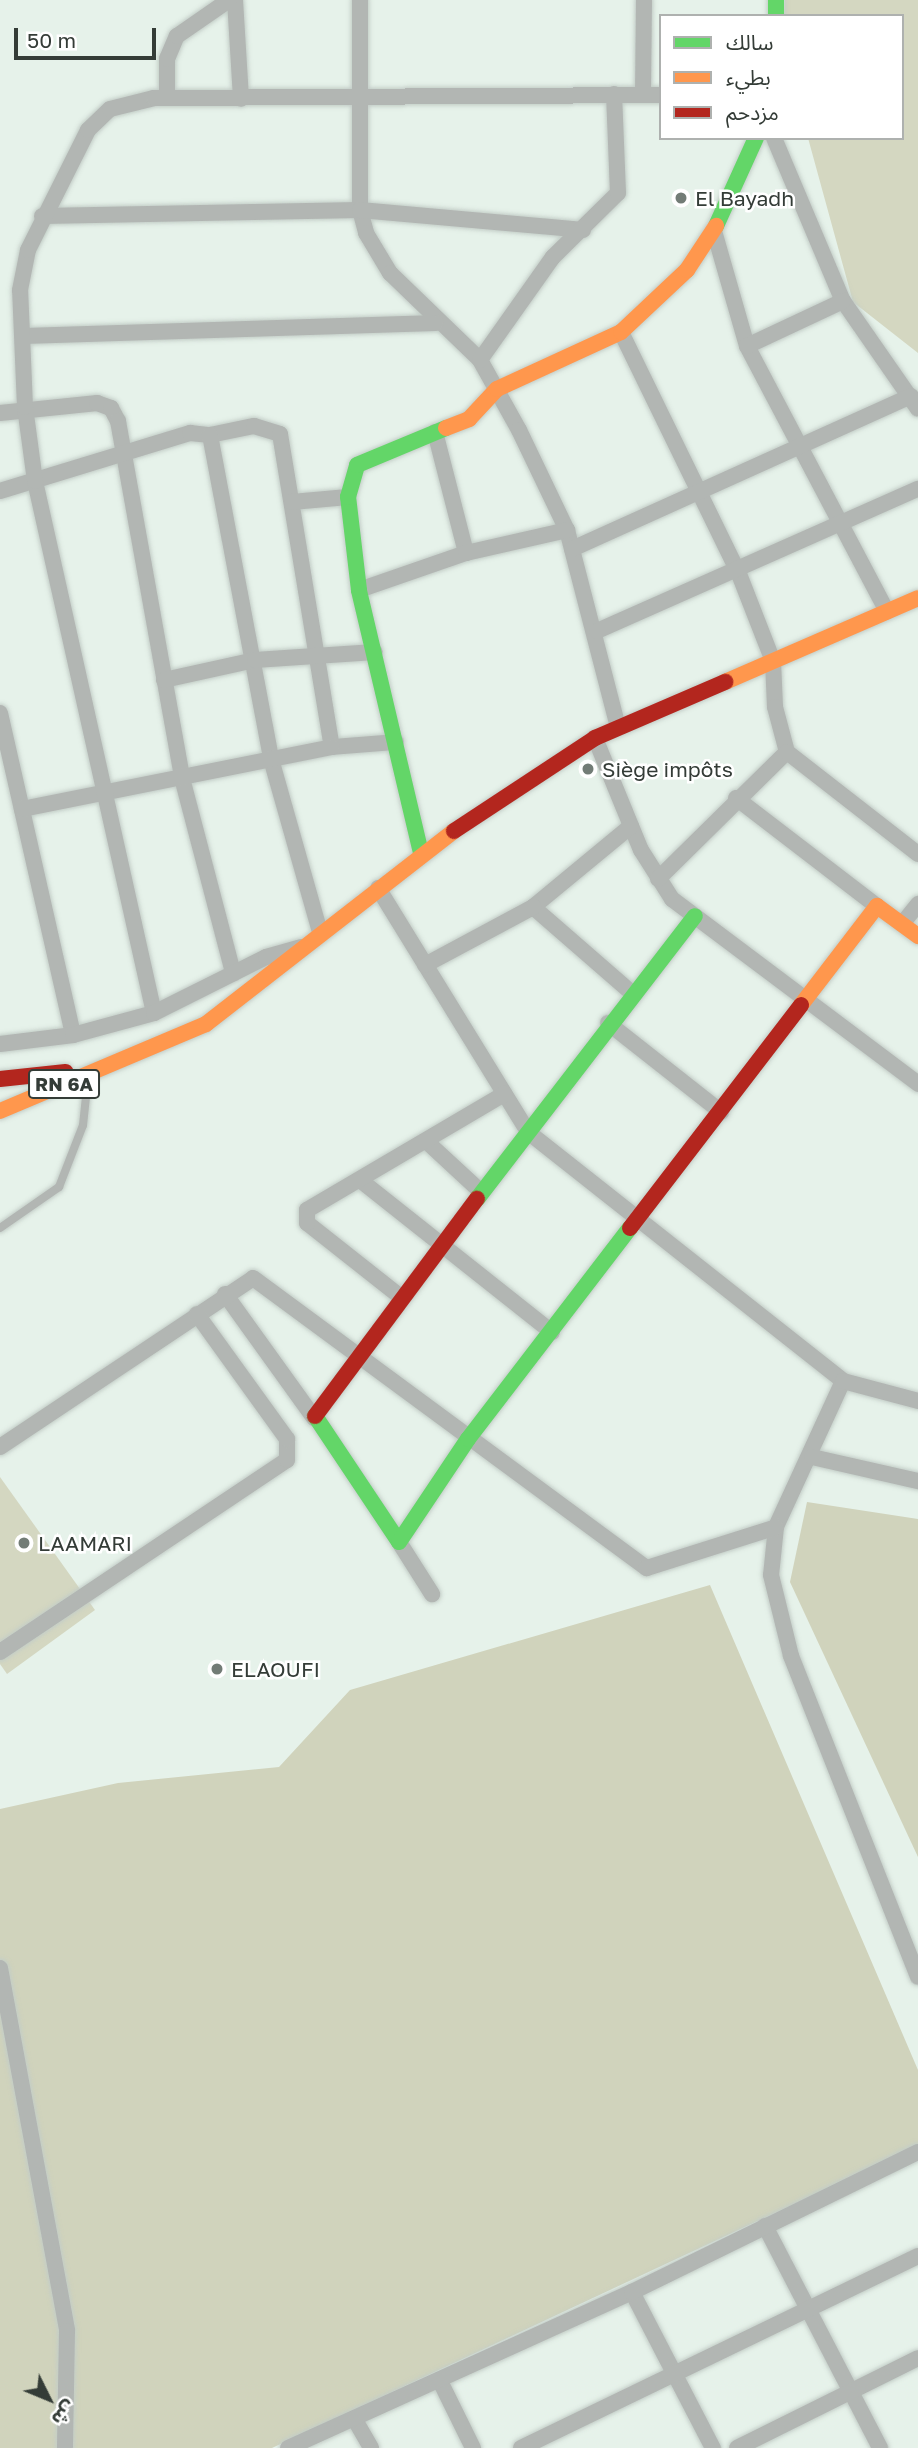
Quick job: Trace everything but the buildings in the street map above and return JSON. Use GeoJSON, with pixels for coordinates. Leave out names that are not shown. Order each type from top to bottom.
{"type":"FeatureCollection","features":[{"type":"Feature","properties":{"kind":"street"},"geometry":{"type":"LineString","coordinates":[[167,98],[167,59],[177,36],[229,0]]}},
{"type":"Feature","properties":{"kind":"street"},"geometry":{"type":"LineString","coordinates":[[235,0],[241,99]]}},
{"type":"Feature","properties":{"kind":"street"},"geometry":{"type":"LineString","coordinates":[[360,0],[360,210],[376,256],[436,323],[480,360],[497,389],[567,530],[597,631],[618,727]]}},
{"type":"Feature","properties":{"kind":"street"},"geometry":{"type":"LineString","coordinates":[[643,94],[644,0]]}},
{"type":"Feature","properties":{"kind":"street"},"geometry":{"type":"LineString","coordinates":[[480,360],[553,257],[618,193],[614,94]]}},
{"type":"Feature","properties":{"kind":"street"},"geometry":{"type":"LineString","coordinates":[[154,1013],[35,481],[25,407],[20,290],[42,216],[97,117],[131,102],[167,98],[362,99],[659,95]]}},
{"type":"Feature","properties":{"kind":"street"},"geometry":{"type":"LineString","coordinates":[[421,853],[359,590],[348,497],[357,465],[469,419],[497,389],[621,332],[687,270],[714,231],[755,140]]}},
{"type":"Feature","properties":{"kind":"street"},"geometry":{"type":"LineString","coordinates":[[572,549],[803,442],[914,402],[843,301],[775,140]]}},
{"type":"Feature","properties":{"kind":"street"},"geometry":{"type":"LineString","coordinates":[[42,216],[360,210],[583,230]]}},
{"type":"Feature","properties":{"kind":"street"},"geometry":{"type":"LineString","coordinates":[[714,231],[747,346],[846,522],[887,611]]}},
{"type":"Feature","properties":{"kind":"street"},"geometry":{"type":"LineString","coordinates":[[747,346],[843,301]]}},
{"type":"Feature","properties":{"kind":"street"},"geometry":{"type":"LineString","coordinates":[[24,336],[436,323]]}},
{"type":"Feature","properties":{"kind":"street"},"geometry":{"type":"LineString","coordinates":[[621,332],[703,490],[739,574],[773,661],[775,707],[787,752],[918,854]]}},
{"type":"Feature","properties":{"kind":"street"},"geometry":{"type":"LineString","coordinates":[[0,413],[25,407],[111,408],[124,453],[182,778],[233,973]]}},
{"type":"Feature","properties":{"kind":"street"},"geometry":{"type":"LineString","coordinates":[[0,491],[190,433],[210,435],[254,426],[280,434],[332,747]]}},
{"type":"Feature","properties":{"kind":"street"},"geometry":{"type":"LineString","coordinates":[[435,432],[466,553]]}},
{"type":"Feature","properties":{"kind":"street"},"geometry":{"type":"LineString","coordinates":[[210,435],[256,660],[271,759],[320,932]]}},
{"type":"Feature","properties":{"kind":"street"},"geometry":{"type":"LineString","coordinates":[[597,631],[739,574],[918,489]]}},
{"type":"Feature","properties":{"kind":"street"},"geometry":{"type":"LineString","coordinates":[[292,502],[348,497]]}},
{"type":"Feature","properties":{"kind":"street"},"geometry":{"type":"LineString","coordinates":[[359,590],[466,553],[567,530]]}},
{"type":"Feature","properties":{"kind":"street"},"geometry":{"type":"LineString","coordinates":[[0,1079],[128,1058],[206,1024],[260,988],[320,932],[421,853],[595,738],[918,598]]}},
{"type":"Feature","properties":{"kind":"street"},"geometry":{"type":"LineString","coordinates":[[164,680],[256,660],[375,652]]}},
{"type":"Feature","properties":{"kind":"street"},"geometry":{"type":"LineString","coordinates":[[0,713],[73,1035]]}},
{"type":"Feature","properties":{"kind":"street"},"geometry":{"type":"LineString","coordinates":[[595,738],[631,826],[658,879],[695,916],[917,1080]]}},
{"type":"Feature","properties":{"kind":"street"},"geometry":{"type":"LineString","coordinates":[[22,809],[103,789],[182,778],[332,747],[396,743]]}},
{"type":"Feature","properties":{"kind":"street"},"geometry":{"type":"LineString","coordinates":[[658,879],[736,798],[787,752]]}},
{"type":"Feature","properties":{"kind":"street"},"geometry":{"type":"LineString","coordinates":[[736,798],[918,936]]}},
{"type":"Feature","properties":{"kind":"street"},"geometry":{"type":"LineString","coordinates":[[425,965],[533,907],[631,826]]}},
{"type":"Feature","properties":{"kind":"street"},"geometry":{"type":"LineString","coordinates":[[377,888],[528,1132],[638,1222],[842,1381],[918,1401]]}},
{"type":"Feature","properties":{"kind":"street"},"geometry":{"type":"LineString","coordinates":[[902,924],[918,904]]}},
{"type":"Feature","properties":{"kind":"street"},"geometry":{"type":"LineString","coordinates":[[399,1542],[468,1439],[638,1222],[804,998],[877,906]]}},
{"type":"Feature","properties":{"kind":"street"},"geometry":{"type":"LineString","coordinates":[[533,907],[632,993]]}},
{"type":"Feature","properties":{"kind":"street"},"geometry":{"type":"LineString","coordinates":[[314,1418],[608,1023],[695,916]]}},
{"type":"Feature","properties":{"kind":"street"},"geometry":{"type":"LineString","coordinates":[[0,1044],[73,1035],[154,1013],[233,973],[304,946]]}},
{"type":"Feature","properties":{"kind":"street"},"geometry":{"type":"LineString","coordinates":[[608,1023],[721,1112]]}},
{"type":"Feature","properties":{"kind":"street","name":"RN 6A"},"geometry":{"type":"LineString","coordinates":[[0,1111],[128,1058]]}},
{"type":"Feature","properties":{"kind":"street"},"geometry":{"type":"LineString","coordinates":[[402,1298],[307,1223],[307,1210],[504,1094]]}},
{"type":"Feature","properties":{"kind":"street"},"geometry":{"type":"LineString","coordinates":[[426,1141],[481,1192]]}},
{"type":"Feature","properties":{"kind":"street"},"geometry":{"type":"LineString","coordinates":[[360,1181],[444,1241],[552,1332]]}},
{"type":"Feature","properties":{"kind":"street"},"geometry":{"type":"LineString","coordinates":[[0,1447],[243,1282],[261,1281],[361,1354],[468,1439],[647,1568],[776,1527]]}},
{"type":"Feature","properties":{"kind":"street"},"geometry":{"type":"LineString","coordinates":[[225,1294],[314,1418],[432,1594]]}},
{"type":"Feature","properties":{"kind":"street"},"geometry":{"type":"LineString","coordinates":[[0,1652],[286,1460],[287,1439],[197,1314]]}},
{"type":"Feature","properties":{"kind":"street"},"geometry":{"type":"LineString","coordinates":[[842,1381],[812,1457],[776,1527],[771,1575],[791,1656],[918,1977]]}},
{"type":"Feature","properties":{"kind":"street"},"geometry":{"type":"LineString","coordinates":[[812,1457],[918,1481]]}},
{"type":"Feature","properties":{"kind":"street"},"geometry":{"type":"LineString","coordinates":[[0,1968],[67,2331],[65,2448]]}},
{"type":"Feature","properties":{"kind":"street"},"geometry":{"type":"LineString","coordinates":[[288,2448],[355,2420],[632,2292],[918,2152]]}},
{"type":"Feature","properties":{"kind":"street"},"geometry":{"type":"LineString","coordinates":[[765,2226],[853,2388],[880,2448]]}},
{"type":"Feature","properties":{"kind":"street"},"geometry":{"type":"LineString","coordinates":[[521,2448],[918,2256]]}},
{"type":"Feature","properties":{"kind":"street"},"geometry":{"type":"LineString","coordinates":[[632,2292],[713,2448]]}},
{"type":"Feature","properties":{"kind":"street"},"geometry":{"type":"LineString","coordinates":[[737,2448],[918,2358]]}},
{"type":"Feature","properties":{"kind":"street"},"geometry":{"type":"LineString","coordinates":[[440,2381],[473,2448]]}},
{"type":"Feature","properties":{"kind":"street"},"geometry":{"type":"LineString","coordinates":[[355,2420],[371,2448]]}},
{"type":"Feature","properties":{"kind":"lane"},"geometry":{"type":"LineString","coordinates":[[0,1228],[59,1187],[83,1125],[88,1076]]}},
{"type":"Feature","properties":{"kind":"green space"},"geometry":{"type":"Polygon","coordinates":[[[785,0],[918,0],[918,353],[853,302],[809,140],[904,140],[904,14],[784,14],[785,0]]]}},
{"type":"Feature","properties":{"kind":"green space","name":"LAAMARI"},"geometry":{"type":"Polygon","coordinates":[[[0,1477],[95,1610],[7,1674],[0,1664],[0,1477]]]}},
{"type":"Feature","properties":{"kind":"green space"},"geometry":{"type":"Polygon","coordinates":[[[807,1502],[918,1519],[918,1857],[790,1582],[807,1502]]]}},
{"type":"Feature","properties":{"kind":"green space"},"geometry":{"type":"Polygon","coordinates":[[[710,1585],[918,2070],[918,2146],[272,2448],[0,2448],[0,1809],[118,1783],[279,1767],[350,1690],[710,1585]]]}},
{"type":"Feature","properties":{"kind":"traffic: fast"},"geometry":{"type":"LineString","coordinates":[[776,0],[776,14]]}},
{"type":"Feature","properties":{"kind":"traffic: fast"},"geometry":{"type":"LineString","coordinates":[[716,226],[755,140]]}},
{"type":"Feature","properties":{"kind":"traffic: fast"},"geometry":{"type":"LineString","coordinates":[[421,853],[359,590],[348,497],[357,465],[446,428]]}},
{"type":"Feature","properties":{"kind":"traffic: fast"},"geometry":{"type":"LineString","coordinates":[[477,1199],[695,916]]}},
{"type":"Feature","properties":{"kind":"traffic: fast"},"geometry":{"type":"LineString","coordinates":[[315,1416],[399,1542],[468,1439],[630,1228]]}},
{"type":"Feature","properties":{"kind":"traffic: slow"},"geometry":{"type":"LineString","coordinates":[[446,428],[469,419],[497,389],[621,332],[687,270],[716,226]]}},
{"type":"Feature","properties":{"kind":"traffic: slow"},"geometry":{"type":"LineString","coordinates":[[725,682],[918,598]]}},
{"type":"Feature","properties":{"kind":"traffic: slow"},"geometry":{"type":"LineString","coordinates":[[0,1111],[206,1024],[454,831]]}},
{"type":"Feature","properties":{"kind":"traffic: slow"},"geometry":{"type":"LineString","coordinates":[[801,1005],[877,906],[918,936]]}},
{"type":"Feature","properties":{"kind":"traffic: jam"},"geometry":{"type":"LineString","coordinates":[[454,831],[595,738],[725,682]]}},
{"type":"Feature","properties":{"kind":"traffic: jam"},"geometry":{"type":"LineString","coordinates":[[630,1228],[801,1005]]}},
{"type":"Feature","properties":{"kind":"traffic: jam"},"geometry":{"type":"LineString","coordinates":[[0,1079],[66,1072]]}},
{"type":"Feature","properties":{"kind":"traffic: jam"},"geometry":{"type":"LineString","coordinates":[[315,1416],[477,1199]]}},
{"type":"Feature","properties":{"kind":"place","name":"El Bayadh"},"geometry":{"type":"Point","coordinates":[681,198]}},
{"type":"Feature","properties":{"kind":"place","name":"Siège impôts"},"geometry":{"type":"Point","coordinates":[588,769]}},
{"type":"Feature","properties":{"kind":"place","name":"LAAMARI"},"geometry":{"type":"Point","coordinates":[24,1543]}},
{"type":"Feature","properties":{"kind":"place","name":"ELAOUFI"},"geometry":{"type":"Point","coordinates":[217,1669]}}]}
